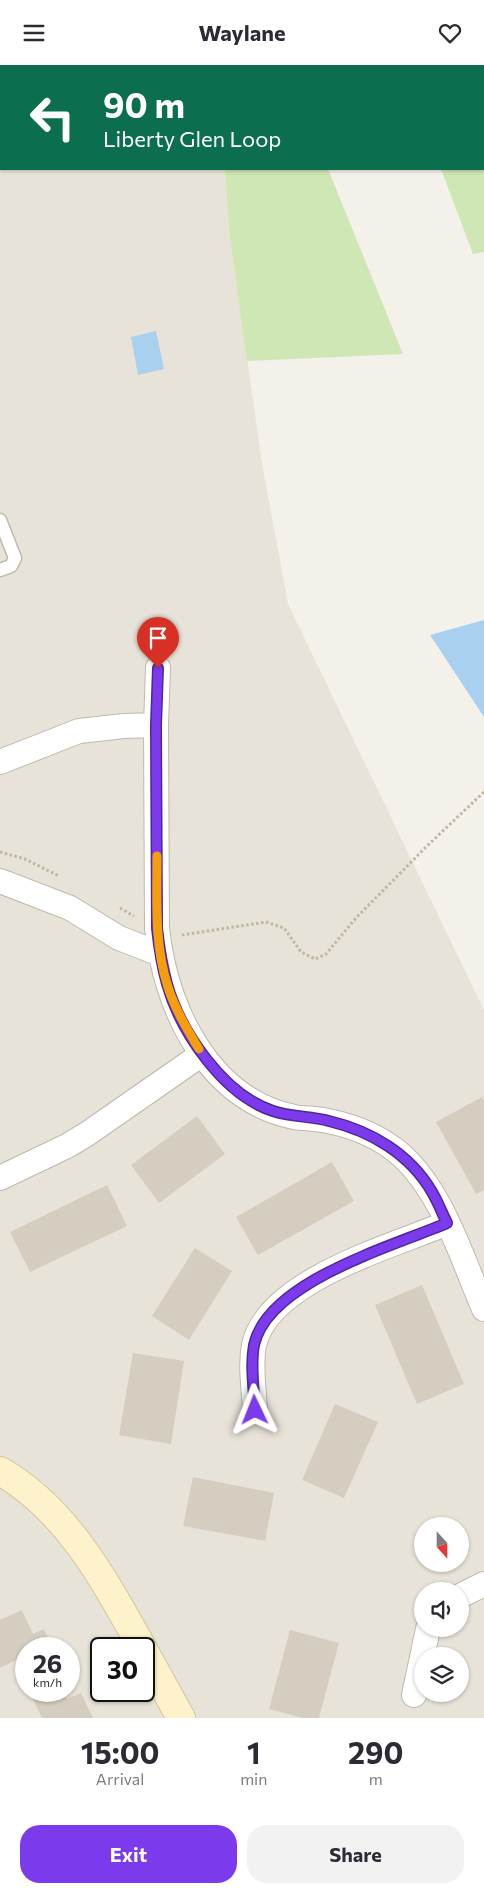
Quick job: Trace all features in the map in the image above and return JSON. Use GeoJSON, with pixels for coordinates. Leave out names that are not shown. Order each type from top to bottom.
{"type":"FeatureCollection","features":[{"type":"Feature","properties":{"kind":"street"},"geometry":{"type":"LineString","coordinates":[[158,668],[156,725],[157,928],[160,954],[168,986],[180,1016],[202,1054],[224,1081],[249,1100],[272,1111],[296,1117],[327,1120],[351,1127],[377,1138],[399,1154],[419,1173],[432,1192],[447,1223],[484,1309]]}},
{"type":"Feature","properties":{"kind":"street"},"geometry":{"type":"LineString","coordinates":[[0,762],[79,731],[156,725]]}},
{"type":"Feature","properties":{"kind":"street"},"geometry":{"type":"LineString","coordinates":[[0,881],[70,909],[119,938],[160,954]]}},
{"type":"Feature","properties":{"kind":"street"},"geometry":{"type":"LineString","coordinates":[[0,1178],[67,1146],[87,1134],[202,1054]]}},
{"type":"Feature","properties":{"kind":"street"},"geometry":{"type":"LineString","coordinates":[[255,1410],[254,1346],[260,1328],[273,1311],[314,1281],[345,1263],[447,1223]]}},
{"type":"Feature","properties":{"kind":"street"},"geometry":{"type":"LineString","coordinates":[[0,1471],[14,1479],[59,1519],[99,1572],[136,1637]]}},
{"type":"Feature","properties":{"kind":"street"},"geometry":{"type":"LineString","coordinates":[[469,1592],[484,1584]]}},
{"type":"Feature","properties":{"kind":"street"},"geometry":{"type":"LineString","coordinates":[[155,1671],[181,1718]]}},
{"type":"Feature","properties":{"kind":"lane"},"geometry":{"type":"LineString","coordinates":[[0,520],[15,558],[11,566],[0,570]]}},
{"type":"Feature","properties":{"kind":"path"},"geometry":{"type":"LineString","coordinates":[[115,906],[157,928],[182,935],[266,922],[284,928],[301,951],[314,959],[326,954],[355,919],[427,846],[484,792]]}},
{"type":"Feature","properties":{"kind":"path"},"geometry":{"type":"LineString","coordinates":[[0,852],[24,859],[66,880]]}},
{"type":"Feature","properties":{"kind":"shaded area"},"geometry":{"type":"Polygon","coordinates":[[[0,170],[225,170],[229,231],[262,463],[288,604],[484,1010],[484,1718],[0,1718],[0,170]]]}},
{"type":"Feature","properties":{"kind":"green space"},"geometry":{"type":"Polygon","coordinates":[[[225,170],[328,170],[403,354],[247,361],[229,231],[225,170]]]}},
{"type":"Feature","properties":{"kind":"green space"},"geometry":{"type":"Polygon","coordinates":[[[441,170],[484,170],[484,252],[473,254],[441,170]]]}},
{"type":"Feature","properties":{"kind":"water"},"geometry":{"type":"Polygon","coordinates":[[[156,331],[164,369],[138,375],[131,337],[156,331]]]}},
{"type":"Feature","properties":{"kind":"water"},"geometry":{"type":"Polygon","coordinates":[[[484,620],[484,717],[430,635],[484,620]]]}},
{"type":"Feature","properties":{"kind":"building"},"geometry":{"type":"Polygon","coordinates":[[[482,1097],[484,1101],[484,1190],[476,1194],[436,1122],[482,1097]]]}},
{"type":"Feature","properties":{"kind":"building"},"geometry":{"type":"Polygon","coordinates":[[[197,1116],[225,1154],[159,1203],[131,1165],[197,1116]]]}},
{"type":"Feature","properties":{"kind":"building"},"geometry":{"type":"Polygon","coordinates":[[[332,1162],[354,1201],[258,1255],[236,1217],[332,1162]]]}},
{"type":"Feature","properties":{"kind":"building"},"geometry":{"type":"Polygon","coordinates":[[[107,1185],[127,1226],[30,1272],[10,1232],[107,1185]]]}},
{"type":"Feature","properties":{"kind":"building"},"geometry":{"type":"Polygon","coordinates":[[[195,1248],[232,1271],[189,1340],[152,1316],[195,1248]]]}},
{"type":"Feature","properties":{"kind":"building"},"geometry":{"type":"Polygon","coordinates":[[[422,1285],[464,1384],[417,1404],[375,1305],[422,1285]]]}},
{"type":"Feature","properties":{"kind":"building"},"geometry":{"type":"Polygon","coordinates":[[[133,1353],[184,1361],[171,1444],[119,1435],[133,1353]]]}},
{"type":"Feature","properties":{"kind":"building"},"geometry":{"type":"Polygon","coordinates":[[[335,1404],[378,1422],[344,1498],[302,1480],[335,1404]]]}},
{"type":"Feature","properties":{"kind":"building"},"geometry":{"type":"Polygon","coordinates":[[[193,1477],[274,1493],[265,1541],[183,1526],[193,1477]]]}},
{"type":"Feature","properties":{"kind":"building"},"geometry":{"type":"Polygon","coordinates":[[[22,1610],[33,1634],[44,1629],[48,1637],[15,1637],[15,1660],[0,1668],[0,1620],[22,1610]]]}},
{"type":"Feature","properties":{"kind":"building"},"geometry":{"type":"Polygon","coordinates":[[[290,1630],[339,1643],[319,1718],[303,1718],[269,1709],[290,1630]]]}},
{"type":"Feature","properties":{"kind":"building"},"geometry":{"type":"Polygon","coordinates":[[[81,1693],[93,1718],[42,1718],[34,1702],[80,1702],[81,1693]]]}},
{"type":"Feature","properties":{"kind":"slow traffic"},"geometry":{"type":"LineString","coordinates":[[157,856],[157,928],[160,954],[168,986],[180,1016],[199,1049]]}},
{"type":"Feature","properties":{"kind":"route"},"geometry":{"type":"LineString","coordinates":[[158,668],[156,725],[157,928],[160,954],[168,986],[180,1016],[202,1054],[224,1081],[249,1100],[272,1111],[296,1117],[327,1120],[351,1127],[377,1138],[399,1154],[419,1173],[432,1192],[447,1223],[345,1263],[298,1291],[273,1311],[260,1328],[254,1346],[255,1410]]}}]}
